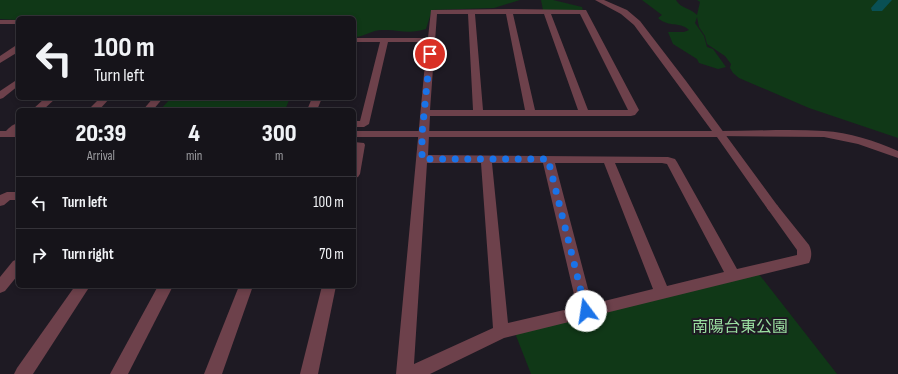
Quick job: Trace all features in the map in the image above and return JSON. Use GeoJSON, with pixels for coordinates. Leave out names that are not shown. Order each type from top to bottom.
{"type":"FeatureCollection","features":[{"type":"Feature","properties":{"kind":"street"},"geometry":{"type":"LineString","coordinates":[[412,374],[501,332],[804,259],[804,249],[719,134],[684,83],[637,23],[624,12],[598,0]]}},
{"type":"Feature","properties":{"kind":"street"},"geometry":{"type":"LineString","coordinates":[[509,11],[530,113]]}},
{"type":"Feature","properties":{"kind":"street"},"geometry":{"type":"LineString","coordinates":[[546,11],[584,113]]}},
{"type":"Feature","properties":{"kind":"street"},"geometry":{"type":"LineString","coordinates":[[405,374],[422,159],[422,134],[434,12],[583,12],[634,110],[631,113],[425,113]]}},
{"type":"Feature","properties":{"kind":"street"},"geometry":{"type":"LineString","coordinates":[[471,12],[478,113]]}},
{"type":"Feature","properties":{"kind":"street"},"geometry":{"type":"LineString","coordinates":[[0,22],[15,22]]}},
{"type":"Feature","properties":{"kind":"street"},"geometry":{"type":"LineString","coordinates":[[0,30],[15,22]]}},
{"type":"Feature","properties":{"kind":"street"},"geometry":{"type":"LineString","coordinates":[[356,40],[431,40]]}},
{"type":"Feature","properties":{"kind":"street"},"geometry":{"type":"LineString","coordinates":[[356,124],[364,124],[385,40]]}},
{"type":"Feature","properties":{"kind":"street"},"geometry":{"type":"LineString","coordinates":[[0,60],[16,49]]}},
{"type":"Feature","properties":{"kind":"street"},"geometry":{"type":"LineString","coordinates":[[0,96],[16,84]]}},
{"type":"Feature","properties":{"kind":"street"},"geometry":{"type":"LineString","coordinates":[[39,108],[49,100]]}},
{"type":"Feature","properties":{"kind":"street"},"geometry":{"type":"LineString","coordinates":[[95,108],[103,100]]}},
{"type":"Feature","properties":{"kind":"street"},"geometry":{"type":"LineString","coordinates":[[150,108],[156,100]]}},
{"type":"Feature","properties":{"kind":"street"},"geometry":{"type":"LineString","coordinates":[[356,134],[824,134],[840,136],[874,145],[898,155]]}},
{"type":"Feature","properties":{"kind":"street"},"geometry":{"type":"LineString","coordinates":[[356,145],[360,145],[356,164]]}},
{"type":"Feature","properties":{"kind":"street"},"geometry":{"type":"LineString","coordinates":[[608,158],[662,293]]}},
{"type":"Feature","properties":{"kind":"street"},"geometry":{"type":"LineString","coordinates":[[422,159],[664,159],[671,162],[734,276]]}},
{"type":"Feature","properties":{"kind":"street"},"geometry":{"type":"LineString","coordinates":[[486,159],[501,332]]}},
{"type":"Feature","properties":{"kind":"street"},"geometry":{"type":"LineString","coordinates":[[548,159],[586,311]]}},
{"type":"Feature","properties":{"kind":"street"},"geometry":{"type":"LineString","coordinates":[[0,202],[7,196],[16,196]]}},
{"type":"Feature","properties":{"kind":"street"},"geometry":{"type":"LineString","coordinates":[[2,282],[16,267]]}},
{"type":"Feature","properties":{"kind":"street"},"geometry":{"type":"LineString","coordinates":[[23,374],[82,288]]}},
{"type":"Feature","properties":{"kind":"street"},"geometry":{"type":"LineString","coordinates":[[119,374],[165,288]]}},
{"type":"Feature","properties":{"kind":"street"},"geometry":{"type":"LineString","coordinates":[[213,374],[245,288]]}},
{"type":"Feature","properties":{"kind":"street"},"geometry":{"type":"LineString","coordinates":[[309,374],[329,288]]}},
{"type":"Feature","properties":{"kind":"green space"},"geometry":{"type":"Polygon","coordinates":[[[0,0],[520,0],[494,8],[432,10],[426,29],[414,32],[378,30],[356,37],[356,16],[16,16],[16,20],[0,19],[0,0]]]}},
{"type":"Feature","properties":{"kind":"green space"},"geometry":{"type":"Polygon","coordinates":[[[541,0],[553,0],[582,7],[583,11],[543,10],[541,0]]]}},
{"type":"Feature","properties":{"kind":"green space"},"geometry":{"type":"Polygon","coordinates":[[[642,0],[676,0],[678,3],[697,15],[700,2],[697,0],[898,0],[898,138],[809,108],[739,78],[733,73],[730,68],[731,64],[725,56],[707,44],[705,36],[699,27],[697,17],[695,23],[704,36],[707,47],[713,49],[726,67],[718,69],[699,63],[697,59],[673,44],[668,32],[684,32],[689,30],[686,27],[662,21],[658,18],[662,15],[642,0]]]}},
{"type":"Feature","properties":{"kind":"green space"},"geometry":{"type":"Polygon","coordinates":[[[169,100],[289,100],[286,108],[162,108],[169,100]]]}},
{"type":"Feature","properties":{"kind":"green space","name":"南陽台東公園"},"geometry":{"type":"Polygon","coordinates":[[[758,273],[837,374],[531,374],[515,333],[758,273]]]}},
{"type":"Feature","properties":{"kind":"waterway"},"geometry":{"type":"LineString","coordinates":[[877,8],[886,0]]}},
{"type":"Feature","properties":{"kind":"route"},"geometry":{"type":"LineString","coordinates":[[430,54],[422,134],[422,159],[548,159],[586,311]]}}]}
